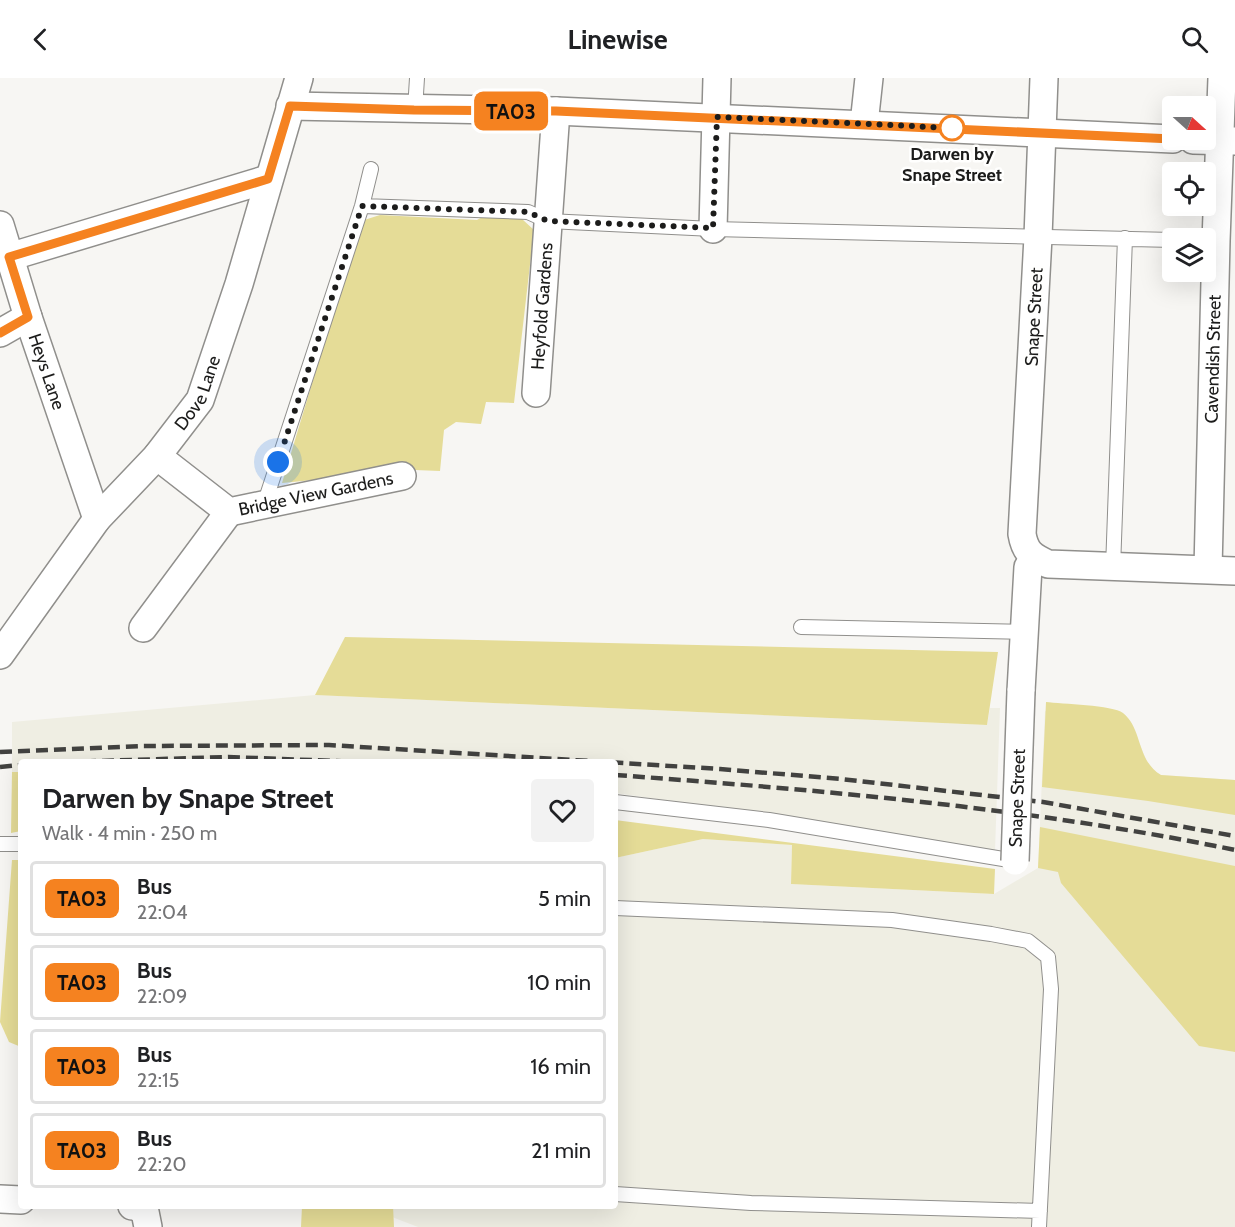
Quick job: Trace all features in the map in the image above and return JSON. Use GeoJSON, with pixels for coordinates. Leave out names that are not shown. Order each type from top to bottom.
{"type":"FeatureCollection","features":[{"type":"Feature","properties":{"kind":"street","name":"Dove Lane"},"geometry":{"type":"LineString","coordinates":[[0,655],[97,519],[157,456],[200,400],[239,284],[299,78]]}},
{"type":"Feature","properties":{"kind":"street"},"geometry":{"type":"LineString","coordinates":[[713,228],[717,78]]}},
{"type":"Feature","properties":{"kind":"street"},"geometry":{"type":"LineString","coordinates":[[864,124],[869,78]]}},
{"type":"Feature","properties":{"kind":"street","name":"Snape Street"},"geometry":{"type":"LineString","coordinates":[[1015,861],[1024,632],[1028,567],[1032,556],[1024,546],[1022,534],[1044,78]]}},
{"type":"Feature","properties":{"kind":"street","name":"Cavendish Street"},"geometry":{"type":"LineString","coordinates":[[1216,131],[1222,78]]}},
{"type":"Feature","properties":{"kind":"street"},"geometry":{"type":"LineString","coordinates":[[290,106],[556,111],[1162,138]]}},
{"type":"Feature","properties":{"kind":"street","name":"Heyfold Gardens"},"geometry":{"type":"LineString","coordinates":[[536,393],[556,111]]}},
{"type":"Feature","properties":{"kind":"street","name":"Cavendish Street"},"geometry":{"type":"LineString","coordinates":[[1215,150],[1216,228]]}},
{"type":"Feature","properties":{"kind":"street"},"geometry":{"type":"LineString","coordinates":[[9,257],[268,179]]}},
{"type":"Feature","properties":{"kind":"street","name":"Heys Lane"},"geometry":{"type":"LineString","coordinates":[[0,225],[28,317],[97,519]]}},
{"type":"Feature","properties":{"kind":"street","name":"Cavendish Street"},"geometry":{"type":"LineString","coordinates":[[1208,569],[1215,282]]}},
{"type":"Feature","properties":{"kind":"street"},"geometry":{"type":"LineString","coordinates":[[0,333],[28,317]]}},
{"type":"Feature","properties":{"kind":"street","name":"Bridge View Gardens"},"geometry":{"type":"LineString","coordinates":[[157,456],[229,512]]}},
{"type":"Feature","properties":{"kind":"street","name":"Bridge View Gardens"},"geometry":{"type":"LineString","coordinates":[[142,628],[229,512],[402,476]]}},
{"type":"Feature","properties":{"kind":"street"},"geometry":{"type":"LineString","coordinates":[[1032,556],[1048,564],[1235,571]]}},
{"type":"Feature","properties":{"kind":"street"},"geometry":{"type":"LineString","coordinates":[[0,1199],[18,1200]]}},
{"type":"Feature","properties":{"kind":"street"},"geometry":{"type":"LineString","coordinates":[[140,1209],[145,1212],[148,1227]]}},
{"type":"Feature","properties":{"kind":"lane"},"geometry":{"type":"LineString","coordinates":[[414,110],[417,78]]}},
{"type":"Feature","properties":{"kind":"lane"},"geometry":{"type":"LineString","coordinates":[[264,505],[362,206],[371,169]]}},
{"type":"Feature","properties":{"kind":"lane"},"geometry":{"type":"LineString","coordinates":[[362,206],[528,212],[548,221],[713,228],[1162,240]]}},
{"type":"Feature","properties":{"kind":"lane"},"geometry":{"type":"LineString","coordinates":[[1113,568],[1125,238]]}},
{"type":"Feature","properties":{"kind":"lane"},"geometry":{"type":"LineString","coordinates":[[801,627],[1024,632]]}},
{"type":"Feature","properties":{"kind":"lane"},"geometry":{"type":"LineString","coordinates":[[618,802],[769,820],[1015,861]]}},
{"type":"Feature","properties":{"kind":"lane"},"geometry":{"type":"LineString","coordinates":[[0,844],[18,844]]}},
{"type":"Feature","properties":{"kind":"lane"},"geometry":{"type":"LineString","coordinates":[[618,908],[892,920],[1028,941],[1048,957],[1051,989],[1039,1227]]}},
{"type":"Feature","properties":{"kind":"lane"},"geometry":{"type":"LineString","coordinates":[[618,1194],[751,1203],[1040,1211]]}},
{"type":"Feature","properties":{"kind":"shaded area"},"geometry":{"type":"Polygon","coordinates":[[[380,215],[477,220],[484,216],[522,219],[534,230],[514,403],[486,402],[481,424],[456,422],[444,430],[440,471],[415,470],[282,483],[361,221],[380,215]]]}},
{"type":"Feature","properties":{"kind":"shaded area"},"geometry":{"type":"Polygon","coordinates":[[[345,637],[998,652],[987,725],[315,695],[345,637]]]}},
{"type":"Feature","properties":{"kind":"shaded area"},"geometry":{"type":"Polygon","coordinates":[[[315,695],[987,725],[990,708],[1000,708],[995,851],[778,816],[618,793],[618,759],[18,759],[18,772],[12,772],[12,722],[315,695]]]}},
{"type":"Feature","properties":{"kind":"shaded area"},"geometry":{"type":"Polygon","coordinates":[[[1046,702],[1098,707],[1123,713],[1134,727],[1147,761],[1161,775],[1235,780],[1235,815],[1042,787],[1046,702]]]}},
{"type":"Feature","properties":{"kind":"shaded area"},"geometry":{"type":"Polygon","coordinates":[[[1045,711],[1131,723],[1150,769],[1161,775],[1235,780],[1235,905],[1199,1045],[1235,1052],[1235,1227],[418,1227],[392,1217],[393,1209],[618,1209],[618,857],[703,839],[792,845],[791,884],[994,894],[1038,868],[1045,711]]]}},
{"type":"Feature","properties":{"kind":"shaded area"},"geometry":{"type":"Polygon","coordinates":[[[12,772],[18,772],[18,832],[11,833],[12,772]]]}},
{"type":"Feature","properties":{"kind":"shaded area"},"geometry":{"type":"Polygon","coordinates":[[[618,820],[995,869],[994,894],[791,884],[792,845],[703,839],[618,857],[618,820]]]}},
{"type":"Feature","properties":{"kind":"shaded area"},"geometry":{"type":"Polygon","coordinates":[[[1040,827],[1235,866],[1235,1052],[1199,1046],[1061,883],[1058,872],[1038,868],[1040,827]]]}},
{"type":"Feature","properties":{"kind":"shaded area"},"geometry":{"type":"Polygon","coordinates":[[[12,860],[18,860],[18,1046],[9,1042],[0,1022],[12,860]]]}},
{"type":"Feature","properties":{"kind":"shaded area"},"geometry":{"type":"Polygon","coordinates":[[[302,1209],[393,1209],[394,1227],[301,1227],[302,1209]]]}},
{"type":"Feature","properties":{"kind":"railway"},"geometry":{"type":"LineString","coordinates":[[0,752],[143,746],[329,745],[557,759]]}},
{"type":"Feature","properties":{"kind":"railway"},"geometry":{"type":"LineString","coordinates":[[163,759],[228,757],[282,759]]}},
{"type":"Feature","properties":{"kind":"railway"},"geometry":{"type":"LineString","coordinates":[[618,763],[841,779],[1043,802],[1235,836]]}},
{"type":"Feature","properties":{"kind":"railway"},"geometry":{"type":"LineString","coordinates":[[0,767],[18,765]]}},
{"type":"Feature","properties":{"kind":"railway"},"geometry":{"type":"LineString","coordinates":[[618,775],[926,802],[1081,823],[1235,850]]}},
{"type":"Feature","properties":{"kind":"bus line","name":"TA03"},"geometry":{"type":"LineString","coordinates":[[0,333],[28,317],[9,257],[268,179],[290,106],[556,111],[1162,138]]}},
{"type":"Feature","properties":{"kind":"place","name":"Darwen by Snape Street"},"geometry":{"type":"Point","coordinates":[952,128]}},
{"type":"Feature","properties":{"kind":"route"},"geometry":{"type":"LineString","coordinates":[[278,462],[362,206],[528,212],[548,221],[713,228],[717,117],[952,128]]}}]}
